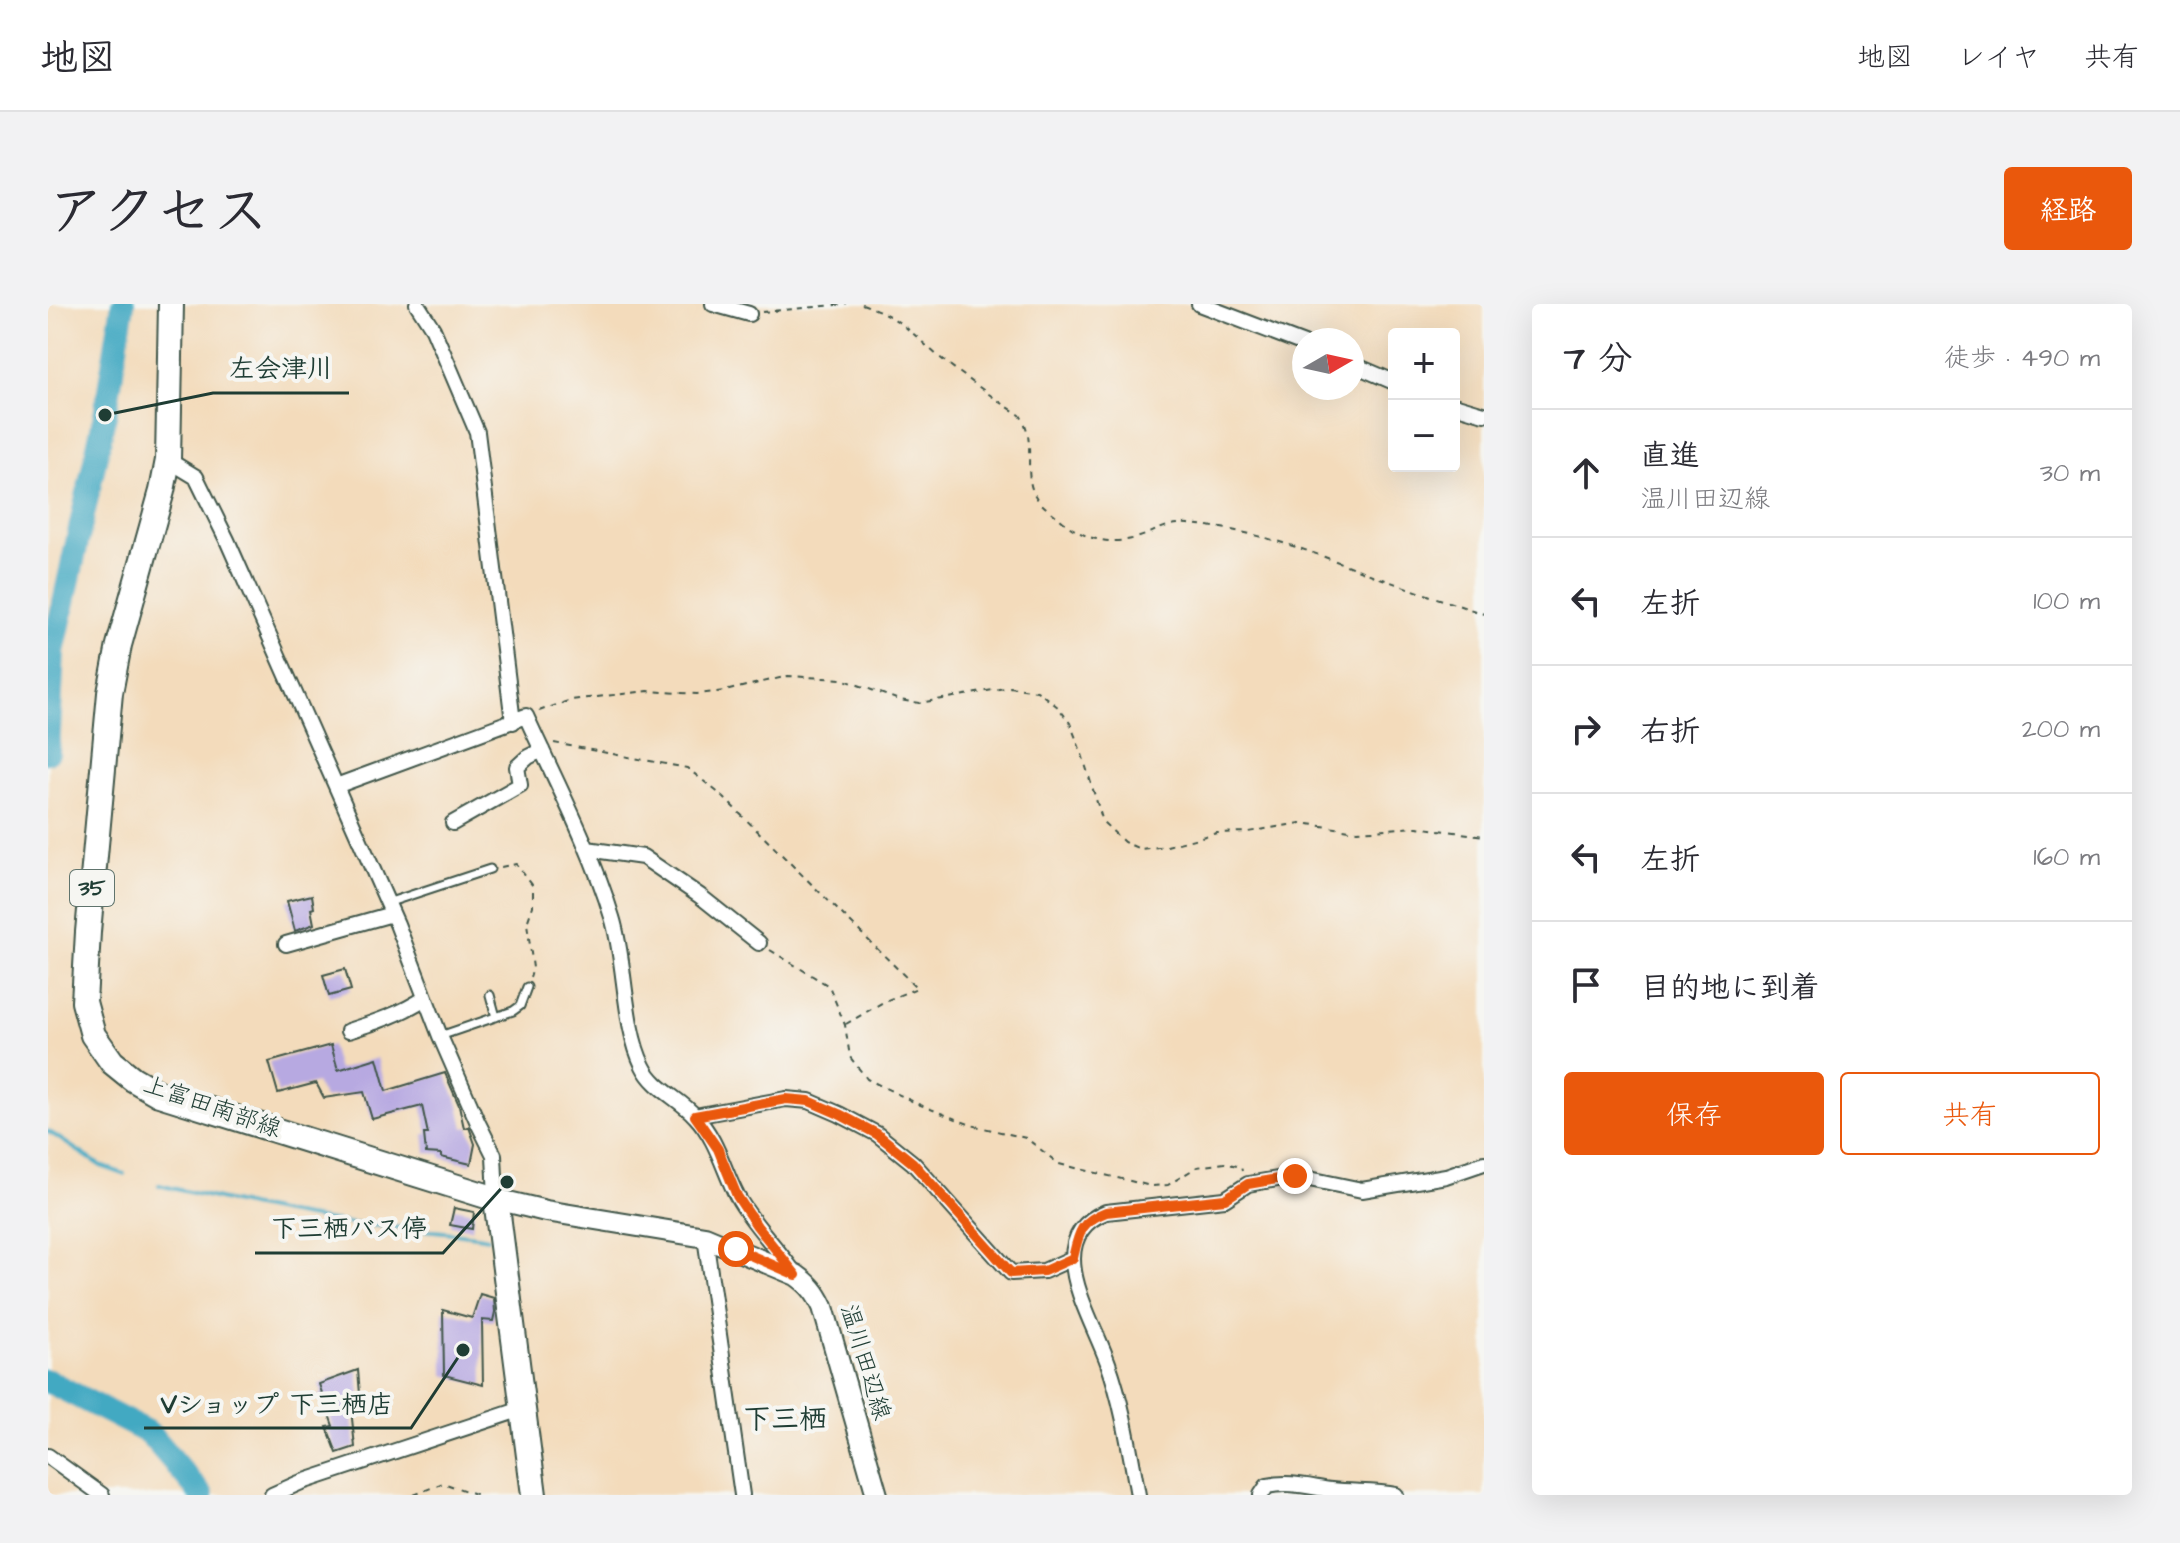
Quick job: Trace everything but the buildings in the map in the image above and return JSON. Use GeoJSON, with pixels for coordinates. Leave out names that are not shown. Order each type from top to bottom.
{"type":"FeatureCollection","features":[{"type":"Feature","properties":{"kind":"main road","name":"上富田南部線"},"geometry":{"type":"LineString","coordinates":[[171,304],[168,460],[119,645],[110,693],[84,1002],[93,1035],[112,1062],[159,1094],[496,1199]]}},
{"type":"Feature","properties":{"kind":"main road","name":"温川田辺線"},"geometry":{"type":"LineString","coordinates":[[496,1199],[546,1211],[705,1237],[796,1275],[817,1293],[823,1307],[877,1495]]}},
{"type":"Feature","properties":{"kind":"main road"},"geometry":{"type":"LineString","coordinates":[[496,1199],[534,1495]]}},
{"type":"Feature","properties":{"kind":"street"},"geometry":{"type":"LineString","coordinates":[[417,304],[433,329],[477,432],[520,719],[540,745],[587,849],[613,919],[643,1067],[656,1084],[695,1116],[718,1149],[744,1206],[796,1275]]}},
{"type":"Feature","properties":{"kind":"street"},"geometry":{"type":"LineString","coordinates":[[713,304],[749,314]]}},
{"type":"Feature","properties":{"kind":"street"},"geometry":{"type":"LineString","coordinates":[[1199,304],[1292,339]]}},
{"type":"Feature","properties":{"kind":"street"},"geometry":{"type":"LineString","coordinates":[[1364,369],[1388,379]]}},
{"type":"Feature","properties":{"kind":"street"},"geometry":{"type":"LineString","coordinates":[[1460,407],[1484,414]]}},
{"type":"Feature","properties":{"kind":"street"},"geometry":{"type":"LineString","coordinates":[[168,460],[196,477],[227,540],[494,1155],[496,1199]]}},
{"type":"Feature","properties":{"kind":"street"},"geometry":{"type":"LineString","coordinates":[[336,786],[520,719]]}},
{"type":"Feature","properties":{"kind":"street"},"geometry":{"type":"LineString","coordinates":[[453,823],[520,785],[517,767],[540,745]]}},
{"type":"Feature","properties":{"kind":"street"},"geometry":{"type":"LineString","coordinates":[[587,849],[643,857],[700,896],[759,943]]}},
{"type":"Feature","properties":{"kind":"street"},"geometry":{"type":"LineString","coordinates":[[286,944],[389,909]]}},
{"type":"Feature","properties":{"kind":"street"},"geometry":{"type":"LineString","coordinates":[[348,1031],[393,1017],[401,1009],[425,998]]}},
{"type":"Feature","properties":{"kind":"street"},"geometry":{"type":"LineString","coordinates":[[695,1116],[786,1099],[809,1101],[877,1134],[913,1163],[1011,1273],[1044,1271],[1073,1258]]}},
{"type":"Feature","properties":{"kind":"street"},"geometry":{"type":"LineString","coordinates":[[1138,1495],[1110,1366],[1078,1284],[1073,1258],[1079,1231],[1091,1218],[1106,1212],[1225,1199],[1248,1184],[1295,1176],[1362,1190],[1446,1176],[1484,1163]]}},
{"type":"Feature","properties":{"kind":"street"},"geometry":{"type":"LineString","coordinates":[[705,1237],[742,1495]]}},
{"type":"Feature","properties":{"kind":"street"},"geometry":{"type":"LineString","coordinates":[[272,1495],[299,1483],[522,1409]]}},
{"type":"Feature","properties":{"kind":"street"},"geometry":{"type":"LineString","coordinates":[[48,1456],[102,1495]]}},
{"type":"Feature","properties":{"kind":"street"},"geometry":{"type":"LineString","coordinates":[[1261,1495],[1267,1486],[1295,1483],[1334,1490],[1375,1490],[1396,1495]]}},
{"type":"Feature","properties":{"kind":"lane"},"geometry":{"type":"LineString","coordinates":[[389,909],[490,869]]}},
{"type":"Feature","properties":{"kind":"lane"},"geometry":{"type":"LineString","coordinates":[[440,1036],[520,1006],[527,987]]}},
{"type":"Feature","properties":{"kind":"lane"},"geometry":{"type":"LineString","coordinates":[[490,995],[496,1017]]}},
{"type":"Feature","properties":{"kind":"path"},"geometry":{"type":"LineString","coordinates":[[749,314],[846,304]]}},
{"type":"Feature","properties":{"kind":"path"},"geometry":{"type":"LineString","coordinates":[[862,304],[883,311],[912,330],[941,358],[1020,415],[1029,428],[1031,482],[1035,496],[1060,520],[1084,535],[1106,543],[1138,538],[1157,527],[1184,523],[1214,527],[1268,538],[1313,552],[1484,614]]}},
{"type":"Feature","properties":{"kind":"path"},"geometry":{"type":"LineString","coordinates":[[520,719],[571,700],[648,691],[697,694],[725,691],[788,676],[842,679],[899,700],[920,703],[1010,687],[1037,691],[1058,707],[1070,723],[1103,822],[1124,842],[1140,849],[1167,846],[1217,833],[1248,832],[1301,823],[1357,831],[1417,827],[1484,836]]}},
{"type":"Feature","properties":{"kind":"path"},"geometry":{"type":"LineString","coordinates":[[540,745],[687,768],[720,794],[917,988],[885,1001],[845,1025]]}},
{"type":"Feature","properties":{"kind":"path"},"geometry":{"type":"LineString","coordinates":[[490,869],[516,864],[533,886],[533,906],[527,923],[533,968],[527,987]]}},
{"type":"Feature","properties":{"kind":"path"},"geometry":{"type":"LineString","coordinates":[[759,943],[829,986],[845,1025],[850,1057],[867,1079],[971,1125],[1026,1138],[1059,1164],[1151,1186],[1168,1185],[1197,1167],[1225,1163],[1241,1167],[1248,1184]]}},
{"type":"Feature","properties":{"kind":"path"},"geometry":{"type":"LineString","coordinates":[[414,1495],[443,1483],[478,1495]]}},
{"type":"Feature","properties":{"kind":"waterway"},"geometry":{"type":"LineString","coordinates":[[48,752],[53,652],[105,415],[123,304]]}},
{"type":"Feature","properties":{"kind":"waterway"},"geometry":{"type":"LineString","coordinates":[[48,1131],[101,1166],[124,1174]]}},
{"type":"Feature","properties":{"kind":"waterway"},"geometry":{"type":"LineString","coordinates":[[159,1185],[323,1220],[488,1238]]}},
{"type":"Feature","properties":{"kind":"waterway"},"geometry":{"type":"LineString","coordinates":[[48,1381],[149,1433],[202,1495]]}},
{"type":"Feature","properties":{"kind":"place","name":"左会津川"},"geometry":{"type":"Point","coordinates":[105,415]}},
{"type":"Feature","properties":{"kind":"place","name":"下三栖バス停"},"geometry":{"type":"Point","coordinates":[507,1182]}},
{"type":"Feature","properties":{"kind":"place","name":"Vショップ 下三栖店"},"geometry":{"type":"Point","coordinates":[463,1350]}},
{"type":"Feature","properties":{"kind":"district","name":"下三栖"},"geometry":{"type":"Point","coordinates":[785,1419]}},
{"type":"Feature","properties":{"kind":"route"},"geometry":{"type":"LineString","coordinates":[[736,1249],[796,1275],[737,1196],[718,1149],[695,1116],[786,1099],[809,1101],[877,1134],[913,1163],[1011,1273],[1044,1271],[1073,1258],[1079,1231],[1091,1218],[1106,1212],[1225,1199],[1248,1184],[1295,1176]]}}]}
